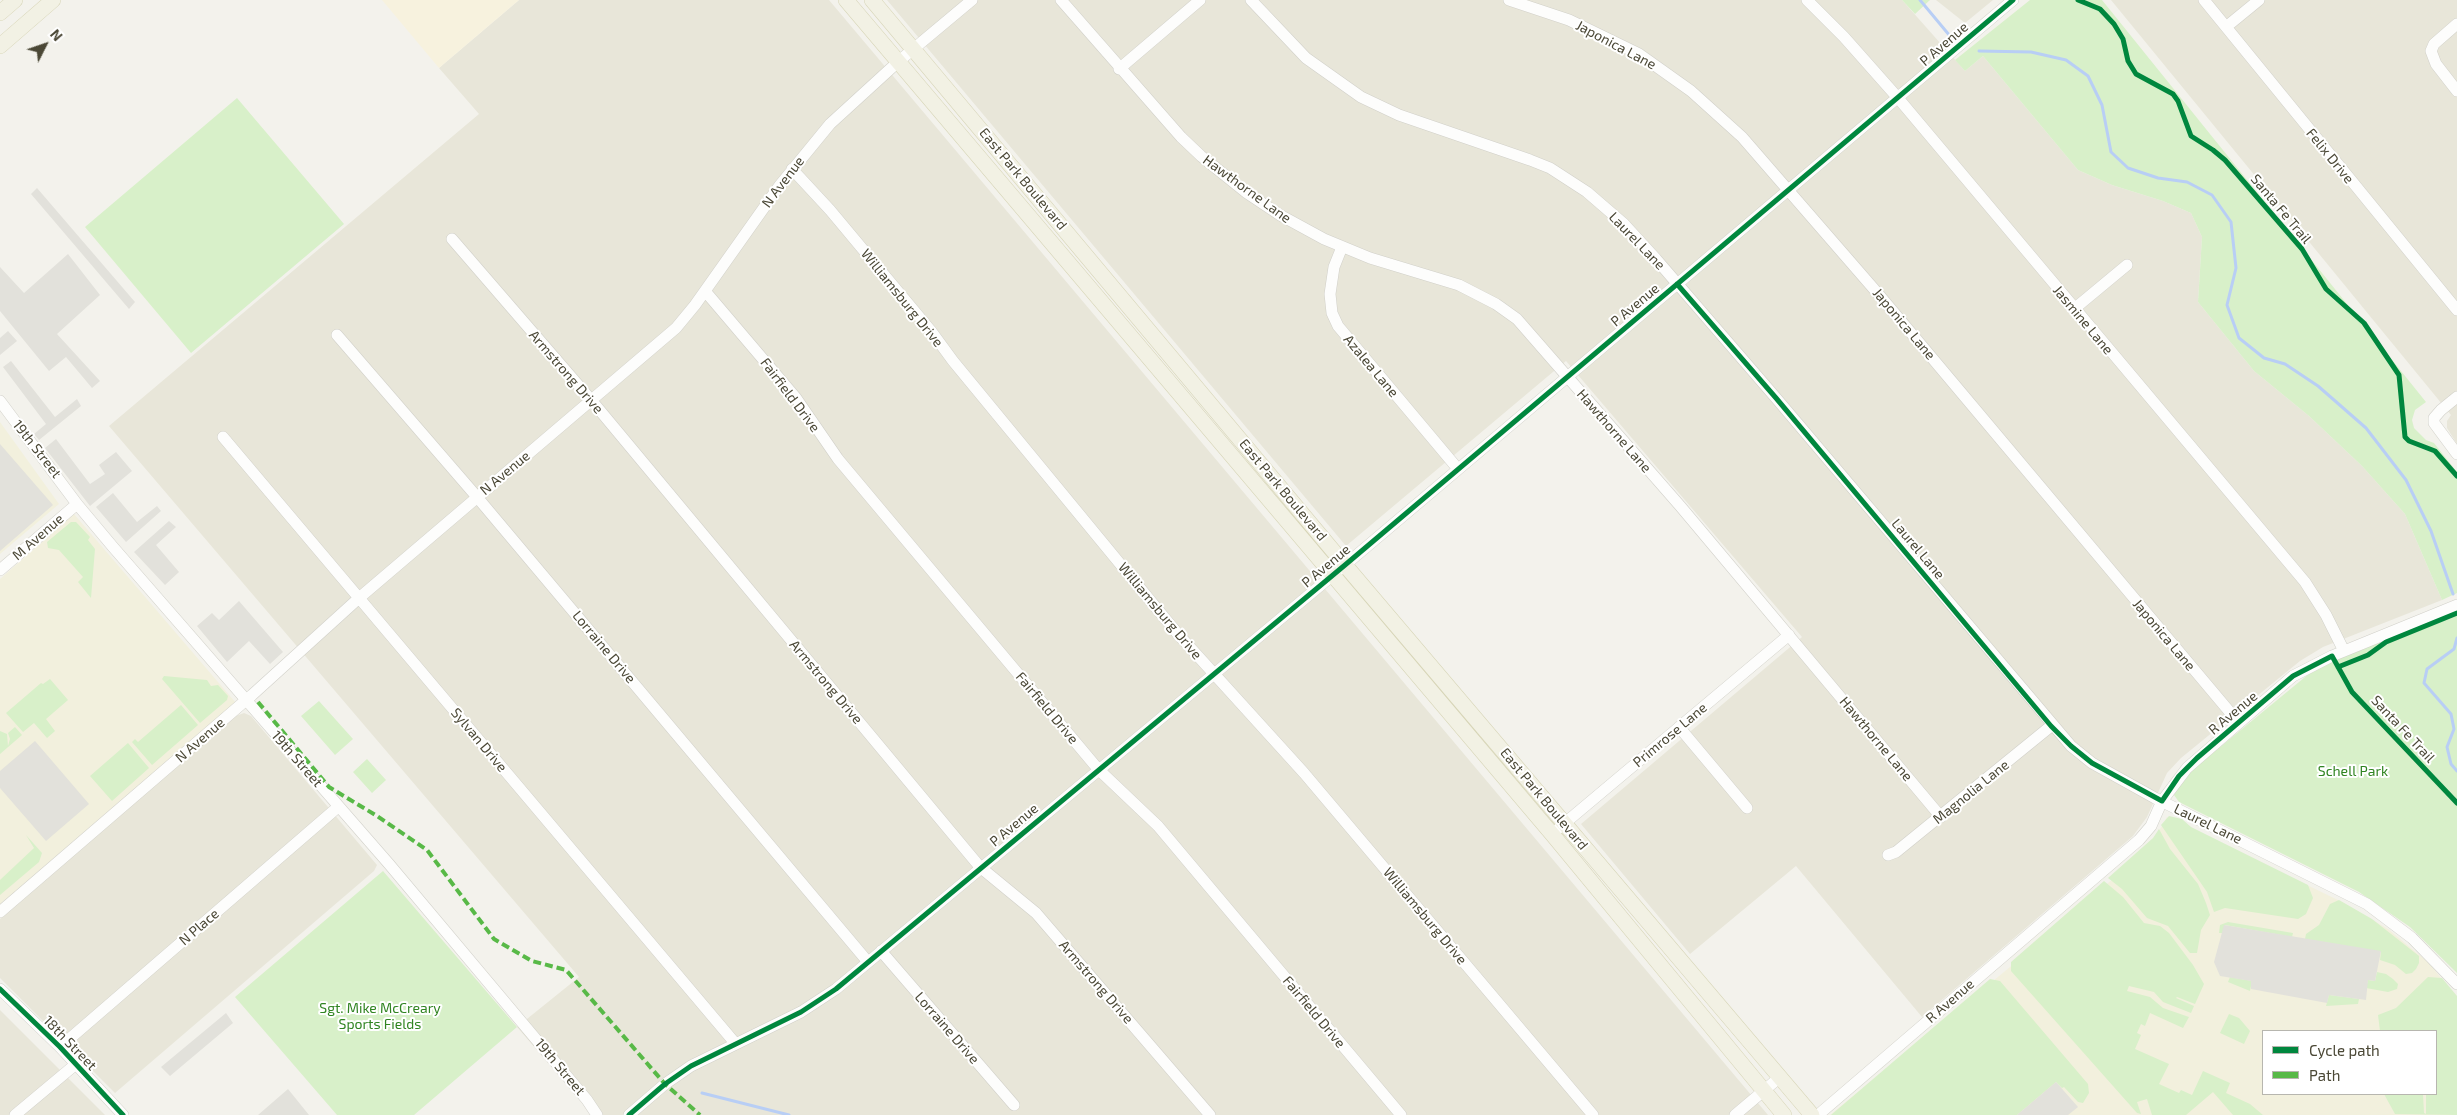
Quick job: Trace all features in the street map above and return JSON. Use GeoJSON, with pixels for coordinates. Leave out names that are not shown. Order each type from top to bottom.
{"type":"FeatureCollection","features":[{"type":"Feature","properties":{"kind":"main road"},"geometry":{"type":"LineString","coordinates":[[0,13],[15,0]]}},
{"type":"Feature","properties":{"kind":"main road"},"geometry":{"type":"LineString","coordinates":[[0,46],[53,0]]}},
{"type":"Feature","properties":{"kind":"main road","name":"East Park Boulevard"},"geometry":{"type":"LineString","coordinates":[[846,0],[1552,834],[1784,1115]]}},
{"type":"Feature","properties":{"kind":"main road","name":"East Park Boulevard"},"geometry":{"type":"LineString","coordinates":[[872,0],[1345,565],[1812,1115]]}},
{"type":"Feature","properties":{"kind":"main road"},"geometry":{"type":"LineString","coordinates":[[1696,1010],[1712,997]]}},
{"type":"Feature","properties":{"kind":"street","name":"N Avenue"},"geometry":{"type":"LineString","coordinates":[[0,912],[246,701],[359,598],[676,328],[705,291],[792,169],[830,124],[899,61],[972,0]]}},
{"type":"Feature","properties":{"kind":"street","name":"Hawthorne Lane"},"geometry":{"type":"LineString","coordinates":[[1061,0],[1120,68],[1201,156],[1247,192],[1280,215],[1342,247],[1459,285],[1496,304],[1517,319],[1789,635],[1941,817]]}},
{"type":"Feature","properties":{"kind":"street"},"geometry":{"type":"LineString","coordinates":[[1120,68],[1200,0]]}},
{"type":"Feature","properties":{"kind":"street","name":"Laurel Lane"},"geometry":{"type":"LineString","coordinates":[[1251,0],[1306,58],[1361,97],[1399,115],[1530,160],[1570,180],[1624,224],[1776,398],[2051,726],[2071,746],[2092,763],[2162,801],[2367,904],[2412,938],[2457,984]]}},
{"type":"Feature","properties":{"kind":"street","name":"Japonica Lane"},"geometry":{"type":"LineString","coordinates":[[1509,0],[1547,12],[1594,31],[1656,65],[1691,91],[1724,120],[1788,190],[2239,723]]}},
{"type":"Feature","properties":{"kind":"street","name":"Jasmine Lane"},"geometry":{"type":"LineString","coordinates":[[1807,0],[1844,37],[1898,98],[2305,582],[2326,615],[2344,651]]}},
{"type":"Feature","properties":{"kind":"street","name":"P Avenue"},"geometry":{"type":"LineString","coordinates":[[629,1115],[691,1066],[820,1001],[1345,565],[1566,376],[2013,0]]}},
{"type":"Feature","properties":{"kind":"street","name":"Felix Drive"},"geometry":{"type":"LineString","coordinates":[[2204,0],[2457,310]]}},
{"type":"Feature","properties":{"kind":"street"},"geometry":{"type":"LineString","coordinates":[[2226,27],[2259,0]]}},
{"type":"Feature","properties":{"kind":"street"},"geometry":{"type":"LineString","coordinates":[[2457,24],[2434,44],[2431,51],[2436,64],[2457,91]]}},
{"type":"Feature","properties":{"kind":"street","name":"Williamsburg Drive"},"geometry":{"type":"LineString","coordinates":[[792,169],[830,210],[1177,634],[1304,773],[1592,1115]]}},
{"type":"Feature","properties":{"kind":"street","name":"Armstrong Drive"},"geometry":{"type":"LineString","coordinates":[[452,239],[592,401],[980,867],[1036,912],[1210,1115]]}},
{"type":"Feature","properties":{"kind":"street","name":"Azalea Lane"},"geometry":{"type":"LineString","coordinates":[[1342,247],[1334,267],[1330,294],[1332,313],[1338,326],[1458,469]]}},
{"type":"Feature","properties":{"kind":"street"},"geometry":{"type":"LineString","coordinates":[[2074,309],[2127,265]]}},
{"type":"Feature","properties":{"kind":"street","name":"Fairfield Drive"},"geometry":{"type":"LineString","coordinates":[[705,291],[796,398],[838,459],[1098,769],[1158,826],[1401,1115]]}},
{"type":"Feature","properties":{"kind":"street","name":"Lorraine Drive"},"geometry":{"type":"LineString","coordinates":[[337,335],[477,497],[868,962]]}},
{"type":"Feature","properties":{"kind":"street"},"geometry":{"type":"LineString","coordinates":[[2457,398],[2434,418],[2434,423],[2457,454]]}},
{"type":"Feature","properties":{"kind":"street","name":"19th Street"},"geometry":{"type":"LineString","coordinates":[[0,401],[77,504],[562,1070],[597,1115]]}},
{"type":"Feature","properties":{"kind":"street","name":"Sylvan Drive"},"geometry":{"type":"LineString","coordinates":[[223,437],[735,1043]]}},
{"type":"Feature","properties":{"kind":"street","name":"M Avenue"},"geometry":{"type":"LineString","coordinates":[[0,570],[77,504]]}},
{"type":"Feature","properties":{"kind":"street","name":"R Avenue"},"geometry":{"type":"LineString","coordinates":[[1818,1115],[2138,840],[2150,826],[2162,801],[2187,768],[2293,676],[2344,651],[2457,605]]}},
{"type":"Feature","properties":{"kind":"street","name":"Primrose Lane"},"geometry":{"type":"LineString","coordinates":[[1552,834],[1789,635]]}},
{"type":"Feature","properties":{"kind":"street","name":"Magnolia Lane"},"geometry":{"type":"LineString","coordinates":[[1888,855],[1896,852],[1941,817],[2051,726]]}},
{"type":"Feature","properties":{"kind":"street"},"geometry":{"type":"LineString","coordinates":[[1679,727],[1747,808]]}},
{"type":"Feature","properties":{"kind":"street","name":"N Place"},"geometry":{"type":"LineString","coordinates":[[60,1047],[338,807]]}},
{"type":"Feature","properties":{"kind":"street","name":"Lorraine Drive"},"geometry":{"type":"LineString","coordinates":[[881,951],[1014,1105]]}},
{"type":"Feature","properties":{"kind":"street","name":"18th Street"},"geometry":{"type":"LineString","coordinates":[[0,989],[60,1047],[123,1115]]}},
{"type":"Feature","properties":{"kind":"street"},"geometry":{"type":"LineString","coordinates":[[15,1115],[76,1064]]}},
{"type":"Feature","properties":{"kind":"street"},"geometry":{"type":"LineString","coordinates":[[1734,1115],[1780,1077]]}},
{"type":"Feature","properties":{"kind":"shaded area"},"geometry":{"type":"Polygon","coordinates":[[[382,0],[519,0],[439,68],[382,0]]]}},
{"type":"Feature","properties":{"kind":"shaded area"},"geometry":{"type":"Polygon","coordinates":[[[519,0],[829,0],[1768,1115],[593,1115],[517,1027],[579,977],[109,426],[479,114],[439,68],[519,0]]]}},
{"type":"Feature","properties":{"kind":"shaded area"},"geometry":{"type":"Polygon","coordinates":[[[887,0],[1902,0],[1965,71],[1983,56],[2078,170],[2112,185],[2163,201],[2191,213],[2202,237],[2198,302],[2254,371],[2309,416],[2362,466],[2405,514],[2442,600],[2323,647],[2300,661],[2181,758],[2167,773],[2147,817],[2133,836],[1922,1017],[1796,866],[1690,954],[1581,824],[1802,637],[1566,361],[1346,546],[887,0]]]}},
{"type":"Feature","properties":{"kind":"shaded area"},"geometry":{"type":"Polygon","coordinates":[[[1936,0],[1993,0],[1965,23],[1936,0]]]}},
{"type":"Feature","properties":{"kind":"shaded area"},"geometry":{"type":"Polygon","coordinates":[[[2111,0],[2457,0],[2457,444],[2447,428],[2447,421],[2451,415],[2111,0]]]}},
{"type":"Feature","properties":{"kind":"shaded area"},"geometry":{"type":"Polygon","coordinates":[[[37,188],[135,302],[129,309],[31,194],[37,188]]]}},
{"type":"Feature","properties":{"kind":"shaded area"},"geometry":{"type":"Polygon","coordinates":[[[68,254],[100,295],[57,334],[100,381],[92,388],[66,357],[49,371],[0,311],[0,267],[24,293],[68,254]]]}},
{"type":"Feature","properties":{"kind":"shaded area"},"geometry":{"type":"Polygon","coordinates":[[[8,331],[17,341],[0,355],[0,338],[8,331]]]}},
{"type":"Feature","properties":{"kind":"shaded area"},"geometry":{"type":"Polygon","coordinates":[[[11,361],[55,417],[77,399],[81,406],[39,440],[34,434],[46,424],[3,367],[11,361]]]}},
{"type":"Feature","properties":{"kind":"shaded area"},"geometry":{"type":"Polygon","coordinates":[[[0,422],[59,504],[0,554],[0,422]]]}},
{"type":"Feature","properties":{"kind":"shaded area"},"geometry":{"type":"Polygon","coordinates":[[[56,439],[90,484],[105,474],[99,465],[116,452],[132,471],[90,506],[45,448],[56,439]]]}},
{"type":"Feature","properties":{"kind":"shaded area"},"geometry":{"type":"Polygon","coordinates":[[[0,444],[53,505],[0,551],[0,444]]]}},
{"type":"Feature","properties":{"kind":"shaded area"},"geometry":{"type":"Polygon","coordinates":[[[113,493],[137,522],[157,506],[161,511],[126,542],[96,507],[113,493]]]}},
{"type":"Feature","properties":{"kind":"shaded area"},"geometry":{"type":"Polygon","coordinates":[[[74,514],[236,703],[0,905],[0,579],[74,514]]]}},
{"type":"Feature","properties":{"kind":"shaded area"},"geometry":{"type":"Polygon","coordinates":[[[169,521],[176,527],[156,545],[179,572],[165,585],[134,552],[169,521]]]}},
{"type":"Feature","properties":{"kind":"shaded area"},"geometry":{"type":"Polygon","coordinates":[[[239,601],[283,652],[270,664],[249,641],[227,662],[197,626],[212,613],[219,620],[239,601]]]}},
{"type":"Feature","properties":{"kind":"shaded area"},"geometry":{"type":"Polygon","coordinates":[[[244,713],[251,716],[377,865],[374,871],[115,1093],[0,978],[0,919],[233,717],[244,713]]]}},
{"type":"Feature","properties":{"kind":"shaded area"},"geometry":{"type":"Polygon","coordinates":[[[35,741],[89,804],[46,841],[0,788],[0,771],[35,741]]]}},
{"type":"Feature","properties":{"kind":"shaded area"},"geometry":{"type":"Polygon","coordinates":[[[2167,817],[2342,902],[2388,929],[2429,963],[2457,998],[2457,1115],[1830,1115],[2010,967],[2136,859],[2152,843],[2167,817]]]}},
{"type":"Feature","properties":{"kind":"shaded area"},"geometry":{"type":"Polygon","coordinates":[[[2224,925],[2381,951],[2375,981],[2368,980],[2366,1000],[2329,995],[2327,1003],[2251,989],[2251,981],[2220,976],[2214,962],[2224,925]]]}},
{"type":"Feature","properties":{"kind":"shaded area"},"geometry":{"type":"Polygon","coordinates":[[[0,1010],[105,1115],[0,1115],[0,1010]]]}},
{"type":"Feature","properties":{"kind":"shaded area"},"geometry":{"type":"Polygon","coordinates":[[[226,1013],[233,1023],[170,1076],[161,1067],[226,1013]]]}},
{"type":"Feature","properties":{"kind":"shaded area"},"geometry":{"type":"Polygon","coordinates":[[[2056,1082],[2078,1107],[2068,1115],[2017,1115],[2056,1082]]]}},
{"type":"Feature","properties":{"kind":"shaded area"},"geometry":{"type":"Polygon","coordinates":[[[288,1089],[309,1115],[258,1115],[288,1089]]]}},
{"type":"Feature","properties":{"kind":"green space"},"geometry":{"type":"Polygon","coordinates":[[[1902,0],[1930,0],[1915,14],[1902,0]]]}},
{"type":"Feature","properties":{"kind":"green space"},"geometry":{"type":"Polygon","coordinates":[[[2030,0],[2102,0],[2426,402],[2415,410],[2412,420],[2414,428],[2426,440],[2434,443],[2457,472],[2457,593],[2442,600],[2405,514],[2362,466],[2309,416],[2254,371],[2198,302],[2202,237],[2191,213],[2163,201],[2112,185],[2078,170],[1983,56],[1965,71],[1955,60],[2030,0]]]}},
{"type":"Feature","properties":{"kind":"green space"},"geometry":{"type":"Polygon","coordinates":[[[237,98],[344,224],[191,353],[85,227],[237,98]]]}},
{"type":"Feature","properties":{"kind":"green space"},"geometry":{"type":"Polygon","coordinates":[[[71,522],[76,522],[90,537],[88,540],[95,549],[91,598],[78,582],[83,577],[59,550],[48,548],[47,542],[71,522]]]}},
{"type":"Feature","properties":{"kind":"green space","name":"Schell Park"},"geometry":{"type":"Polygon","coordinates":[[[2457,608],[2457,973],[2410,927],[2359,892],[2179,802],[2174,795],[2175,790],[2191,771],[2316,668],[2457,608]]]}},
{"type":"Feature","properties":{"kind":"green space"},"geometry":{"type":"Polygon","coordinates":[[[164,676],[207,680],[211,686],[218,685],[228,696],[227,700],[200,723],[162,679],[164,676]]]}},
{"type":"Feature","properties":{"kind":"green space"},"geometry":{"type":"Polygon","coordinates":[[[50,679],[68,700],[46,719],[55,731],[47,738],[34,723],[23,732],[6,713],[41,683],[43,684],[50,679]]]}},
{"type":"Feature","properties":{"kind":"green space"},"geometry":{"type":"Polygon","coordinates":[[[319,701],[353,739],[335,755],[301,716],[319,701]]]}},
{"type":"Feature","properties":{"kind":"green space"},"geometry":{"type":"Polygon","coordinates":[[[181,705],[198,725],[152,765],[132,742],[135,739],[138,742],[181,705]]]}},
{"type":"Feature","properties":{"kind":"green space"},"geometry":{"type":"Polygon","coordinates":[[[15,727],[22,735],[0,754],[0,731],[7,734],[8,746],[10,739],[8,733],[15,727]]]}},
{"type":"Feature","properties":{"kind":"green space"},"geometry":{"type":"Polygon","coordinates":[[[128,743],[149,768],[112,801],[90,776],[128,743]]]}},
{"type":"Feature","properties":{"kind":"green space"},"geometry":{"type":"Polygon","coordinates":[[[367,759],[386,780],[372,793],[353,772],[367,759]]]}},
{"type":"Feature","properties":{"kind":"green space"},"geometry":{"type":"Polygon","coordinates":[[[2169,816],[2182,819],[2191,827],[2308,885],[2313,898],[2306,914],[2298,919],[2225,908],[2214,912],[2207,892],[2161,825],[2169,816]]]}},
{"type":"Feature","properties":{"kind":"green space"},"geometry":{"type":"Polygon","coordinates":[[[2159,829],[2170,849],[2198,884],[2210,915],[2201,930],[2197,953],[2190,953],[2168,926],[2147,918],[2122,889],[2108,878],[2153,838],[2159,829]]]}},
{"type":"Feature","properties":{"kind":"green space"},"geometry":{"type":"Polygon","coordinates":[[[26,835],[42,853],[39,862],[0,895],[0,880],[34,848],[26,835]]]}},
{"type":"Feature","properties":{"kind":"green space","name":"Sgt. Mike McCreary Sports Fields"},"geometry":{"type":"Polygon","coordinates":[[[383,871],[517,1027],[414,1115],[337,1115],[235,997],[383,871]]]}},
{"type":"Feature","properties":{"kind":"green space"},"geometry":{"type":"Polygon","coordinates":[[[2104,881],[2123,897],[2144,923],[2160,926],[2169,933],[2193,965],[2204,984],[2195,1004],[2176,998],[2194,1006],[2191,1013],[2163,1002],[2154,992],[2129,986],[2127,991],[2150,997],[2163,1008],[2189,1017],[2183,1028],[2150,1013],[2145,1026],[2141,1024],[2137,1033],[2141,1035],[2135,1049],[2169,1064],[2159,1084],[2179,1093],[2181,1090],[2192,1095],[2203,1071],[2230,1083],[2226,1093],[2250,1104],[2263,1115],[2233,1115],[2213,1092],[2186,1115],[2152,1115],[2147,1099],[2137,1102],[2141,1114],[2137,1113],[2011,971],[2011,962],[2104,881]]]}},
{"type":"Feature","properties":{"kind":"green space"},"geometry":{"type":"Polygon","coordinates":[[[2339,900],[2372,919],[2419,956],[2419,963],[2416,969],[2412,973],[2406,974],[2395,965],[2380,960],[2381,952],[2305,939],[2306,934],[2319,925],[2330,904],[2339,900]]]}},
{"type":"Feature","properties":{"kind":"green space"},"geometry":{"type":"Polygon","coordinates":[[[2228,922],[2293,933],[2292,937],[2225,925],[2224,933],[2219,933],[2220,925],[2228,922]]]}},
{"type":"Feature","properties":{"kind":"green space"},"geometry":{"type":"Polygon","coordinates":[[[2377,972],[2386,974],[2393,979],[2398,984],[2397,989],[2388,992],[2366,988],[2368,980],[2375,981],[2377,972]]]}},
{"type":"Feature","properties":{"kind":"green space"},"geometry":{"type":"Polygon","coordinates":[[[2230,977],[2252,981],[2250,991],[2228,982],[2230,977]]]}},
{"type":"Feature","properties":{"kind":"green space"},"geometry":{"type":"Polygon","coordinates":[[[2428,977],[2442,978],[2457,996],[2457,1115],[2395,1114],[2385,1095],[2423,1095],[2424,1113],[2426,1114],[2426,1095],[2437,1095],[2437,1030],[2380,1030],[2378,1015],[2396,1008],[2428,977]]]}},
{"type":"Feature","properties":{"kind":"green space"},"geometry":{"type":"Polygon","coordinates":[[[1990,979],[2000,981],[2088,1084],[2089,1093],[2083,1103],[2078,1102],[2064,1087],[2062,1088],[2056,1082],[2017,1115],[1831,1115],[1990,979]]]}},
{"type":"Feature","properties":{"kind":"green space"},"geometry":{"type":"Polygon","coordinates":[[[2329,995],[2359,999],[2358,1004],[2326,1006],[2329,995]]]}},
{"type":"Feature","properties":{"kind":"green space"},"geometry":{"type":"Polygon","coordinates":[[[2229,1014],[2239,1018],[2250,1031],[2244,1044],[2220,1033],[2229,1014]]]}},
{"type":"Feature","properties":{"kind":"waterway"},"geometry":{"type":"LineString","coordinates":[[1920,0],[1950,36]]}},
{"type":"Feature","properties":{"kind":"waterway"},"geometry":{"type":"LineString","coordinates":[[1979,51],[2031,52],[2066,60],[2088,76],[2102,105],[2111,152],[2128,168],[2158,178],[2187,182],[2212,195],[2231,222],[2236,268],[2227,305],[2239,338],[2264,358],[2285,364],[2318,386],[2366,428],[2406,480],[2431,531],[2453,594]]}},
{"type":"Feature","properties":{"kind":"waterway"},"geometry":{"type":"LineString","coordinates":[[2457,638],[2454,649],[2427,669],[2424,683],[2451,714],[2454,729],[2447,747],[2451,764],[2457,771]]}},
{"type":"Feature","properties":{"kind":"waterway"},"geometry":{"type":"LineString","coordinates":[[702,1093],[789,1115]]}},
{"type":"Feature","properties":{"kind":"marked path"},"geometry":{"type":"LineString","coordinates":[[258,702],[329,787],[377,816],[427,850],[494,939],[532,961],[566,970],[665,1084],[700,1115]]}},
{"type":"Feature","properties":{"kind":"cycle path"},"geometry":{"type":"LineString","coordinates":[[629,1115],[665,1084],[691,1066],[801,1012],[836,989],[1345,565],[2013,0]]}},
{"type":"Feature","properties":{"kind":"cycle path","name":"Santa Fe Trail"},"geometry":{"type":"LineString","coordinates":[[2078,0],[2100,9],[2114,24],[2123,39],[2128,61],[2136,74],[2173,94],[2178,101],[2191,136],[2225,160],[2302,249],[2326,289],[2364,323],[2399,375],[2405,437],[2409,441],[2435,451],[2457,476]]}},
{"type":"Feature","properties":{"kind":"cycle path","name":"Santa Fe Trail"},"geometry":{"type":"LineString","coordinates":[[1677,284],[1776,398],[2051,726],[2092,763],[2162,801],[2179,776],[2197,758],[2293,676],[2332,656],[2352,692],[2457,803]]}},
{"type":"Feature","properties":{"kind":"cycle path"},"geometry":{"type":"LineString","coordinates":[[2338,667],[2368,655],[2386,642],[2457,613]]}},
{"type":"Feature","properties":{"kind":"cycle path"},"geometry":{"type":"LineString","coordinates":[[0,989],[60,1047],[123,1115]]}}]}
